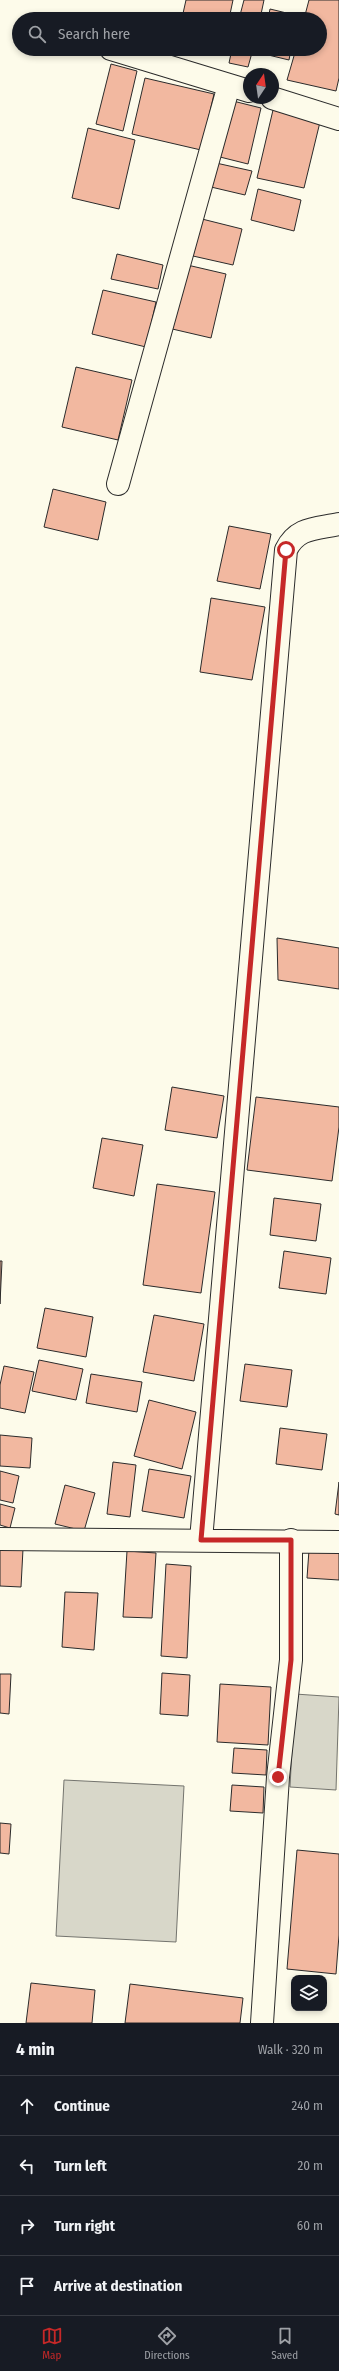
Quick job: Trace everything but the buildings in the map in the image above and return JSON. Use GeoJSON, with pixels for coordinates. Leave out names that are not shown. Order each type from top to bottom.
{"type":"FeatureCollection","features":[{"type":"Feature","properties":{"kind":"street"},"geometry":{"type":"LineString","coordinates":[[118,484],[239,88],[133,56]]}},
{"type":"Feature","properties":{"kind":"street"},"geometry":{"type":"LineString","coordinates":[[279,100],[339,118]]}},
{"type":"Feature","properties":{"kind":"street"},"geometry":{"type":"LineString","coordinates":[[201,1540],[286,550],[291,539],[300,532],[339,524]]}},
{"type":"Feature","properties":{"kind":"street"},"geometry":{"type":"LineString","coordinates":[[0,1539],[291,1540],[339,1542]]}},
{"type":"Feature","properties":{"kind":"street"},"geometry":{"type":"LineString","coordinates":[[262,2023],[278,1777],[291,1660],[291,1540]]}},
{"type":"Feature","properties":{"kind":"shaded area"},"geometry":{"type":"Polygon","coordinates":[[[295,1694],[339,1697],[336,1790],[290,1787],[295,1694]]]}},
{"type":"Feature","properties":{"kind":"shaded area"},"geometry":{"type":"Polygon","coordinates":[[[64,1780],[184,1786],[176,1942],[56,1936],[64,1780]]]}},
{"type":"Feature","properties":{"kind":"route"},"geometry":{"type":"LineString","coordinates":[[278,1777],[291,1660],[291,1540],[201,1540],[286,550]]}}]}
